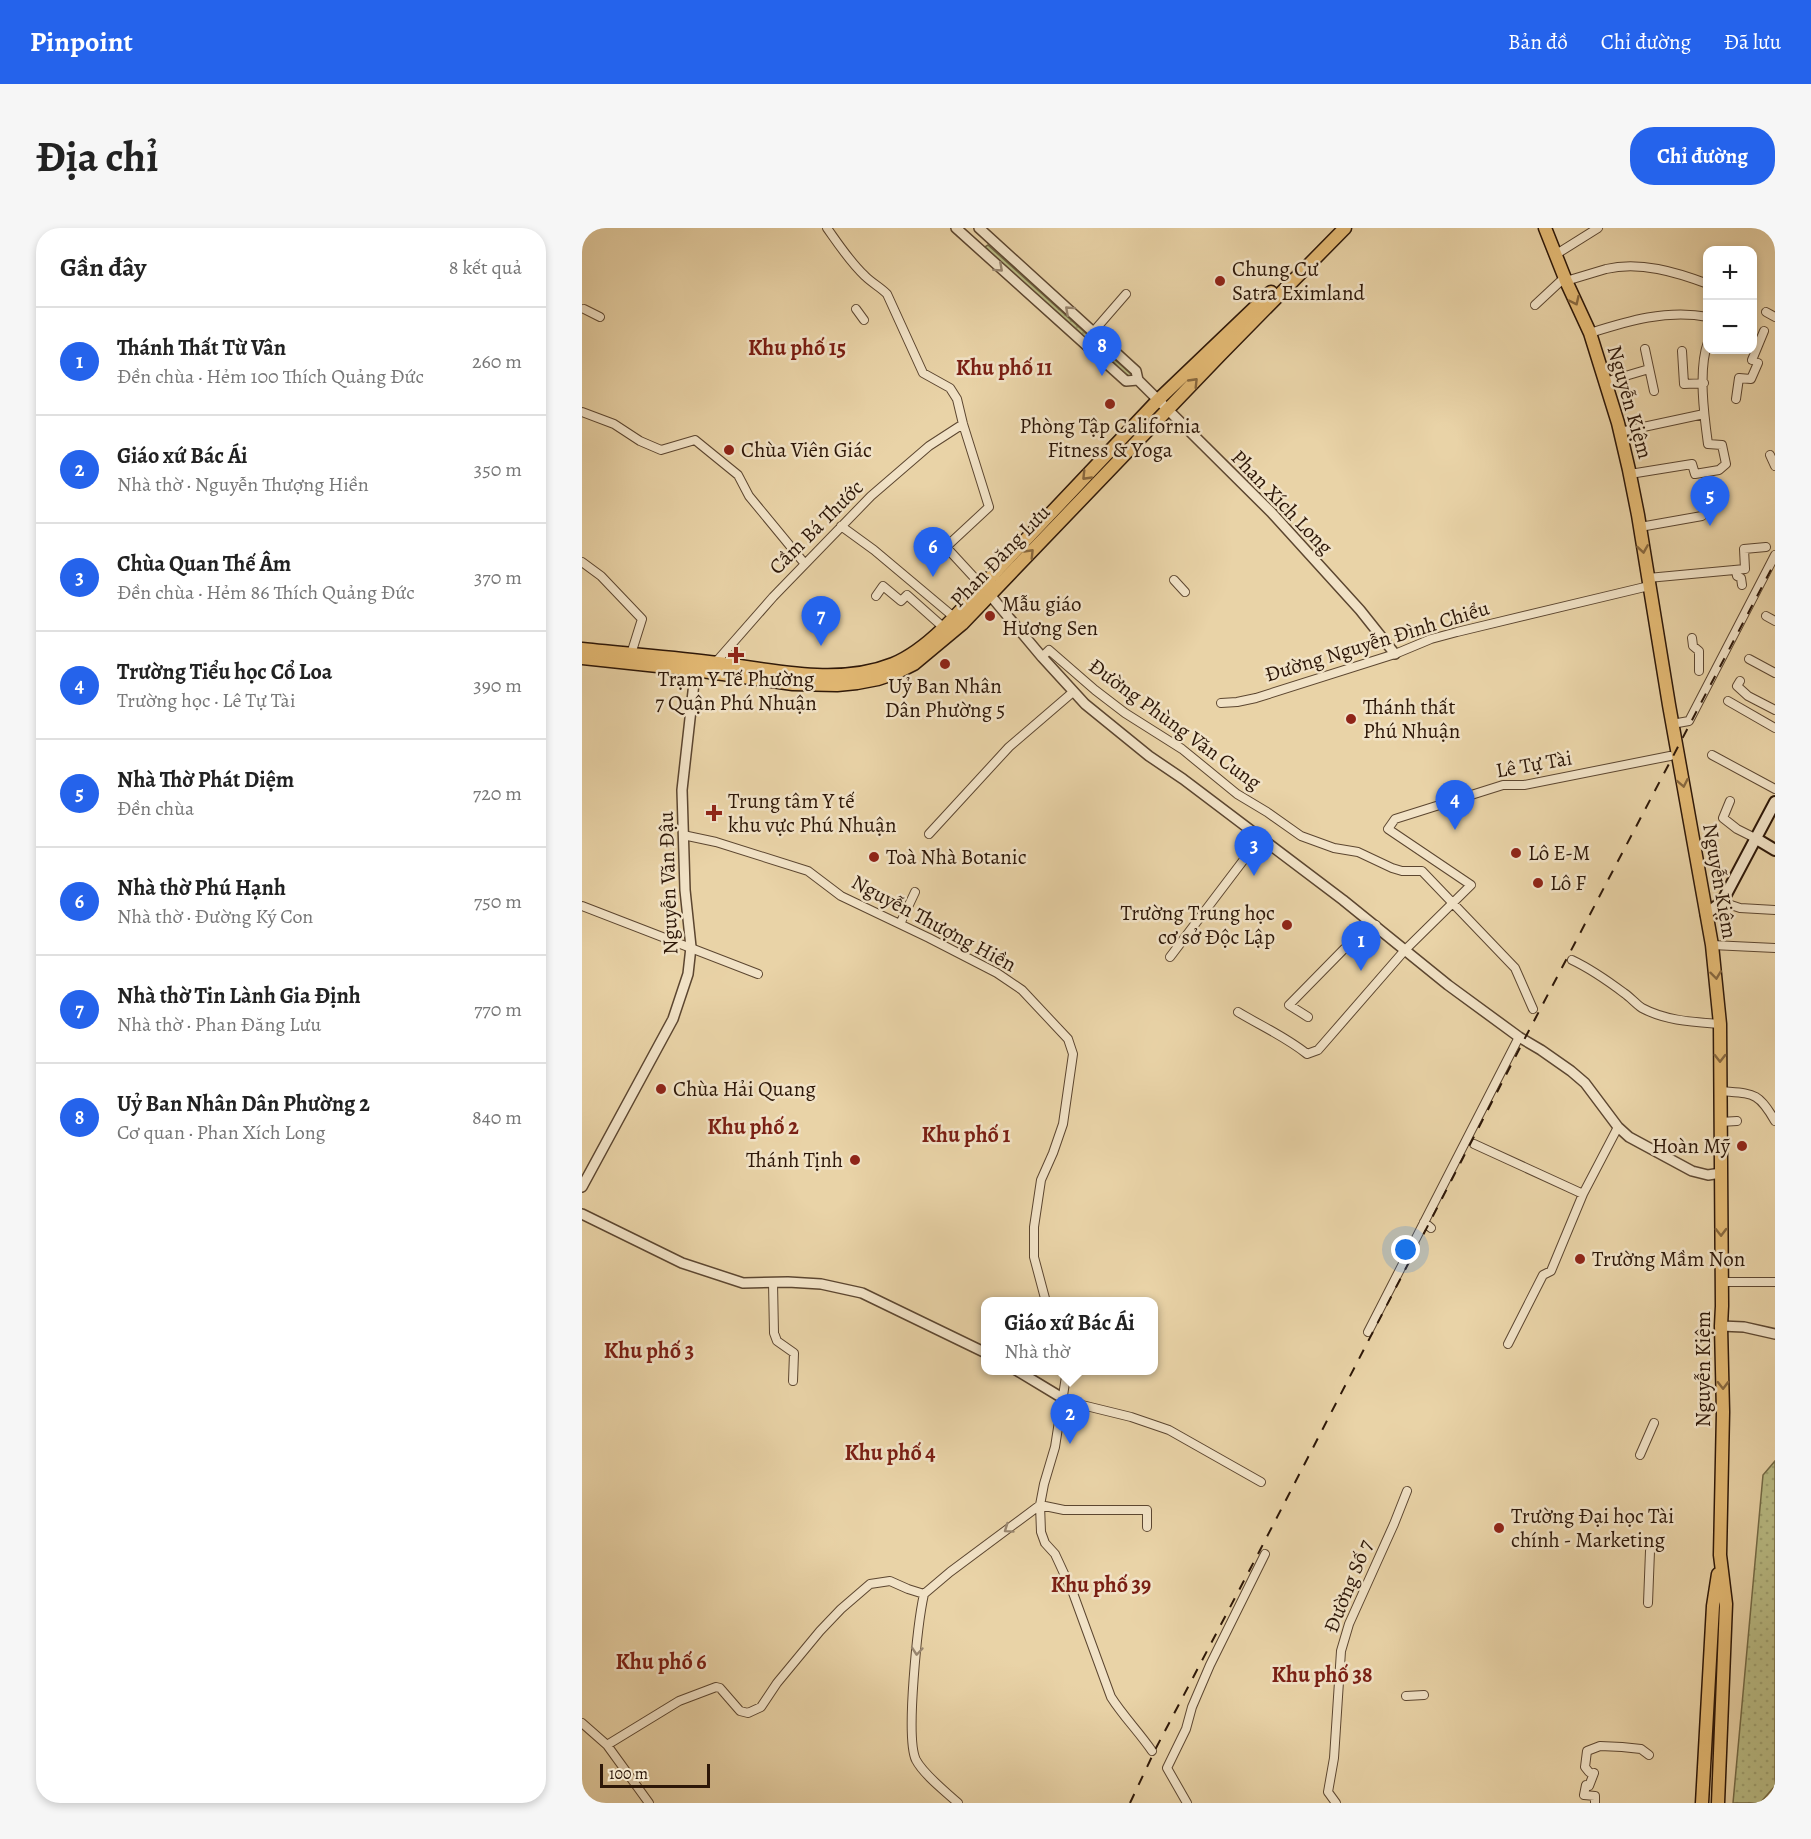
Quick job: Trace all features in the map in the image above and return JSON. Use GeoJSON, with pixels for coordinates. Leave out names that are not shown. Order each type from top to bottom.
{"type":"FeatureCollection","features":[{"type":"Feature","properties":{"kind":"main road","name":"Phan Đăng Lưu"},"geometry":{"type":"LineString","coordinates":[[582,649],[631,654],[716,668],[793,684],[857,683],[878,679],[914,664],[962,624],[986,591],[1158,400],[1336,228]]}},
{"type":"Feature","properties":{"kind":"main road","name":"Phan Đăng Lưu"},"geometry":{"type":"LineString","coordinates":[[716,668],[796,674],[857,674],[894,663],[912,654],[986,591],[1344,228]]}},
{"type":"Feature","properties":{"kind":"main road","name":"Nguyễn Kiệm"},"geometry":{"type":"LineString","coordinates":[[1545,228],[1565,280],[1590,333],[1620,432],[1630,474],[1712,945],[1720,1024],[1723,1412],[1720,1561],[1713,1606],[1702,1803]]}},
{"type":"Feature","properties":{"kind":"main road","name":"Phan Đăng Lưu"},"geometry":{"type":"LineString","coordinates":[[582,658],[695,665]]}},
{"type":"Feature","properties":{"kind":"main road"},"geometry":{"type":"LineString","coordinates":[[1706,914],[1722,902],[1775,802]]}},
{"type":"Feature","properties":{"kind":"main road"},"geometry":{"type":"LineString","coordinates":[[1755,838],[1775,850]]}},
{"type":"Feature","properties":{"kind":"main road","name":"Nguyễn Kiệm"},"geometry":{"type":"LineString","coordinates":[[1718,1803],[1726,1604],[1720,1561]]}},
{"type":"Feature","properties":{"kind":"main road"},"geometry":{"type":"LineString","coordinates":[[1709,1803],[1720,1604],[1720,1561]]}},
{"type":"Feature","properties":{"kind":"street"},"geometry":{"type":"LineString","coordinates":[[826,228],[853,264],[887,294],[923,373],[950,388],[957,399],[989,507],[946,547],[1073,692],[1149,756],[1183,778],[1275,847],[1448,985],[1585,1083],[1618,1127],[1629,1137],[1692,1172],[1708,1175],[1721,1173]]}},
{"type":"Feature","properties":{"kind":"street","name":"Phan Xích Long"},"geometry":{"type":"LineString","coordinates":[[956,228],[1126,381],[1138,380]]}},
{"type":"Feature","properties":{"kind":"street","name":"Phan Xích Long"},"geometry":{"type":"LineString","coordinates":[[979,228],[1136,371],[1138,380],[1270,512],[1361,611],[1395,654]]}},
{"type":"Feature","properties":{"kind":"street"},"geometry":{"type":"LineString","coordinates":[[1556,255],[1598,228]]}},
{"type":"Feature","properties":{"kind":"street"},"geometry":{"type":"LineString","coordinates":[[976,247],[988,236]]}},
{"type":"Feature","properties":{"kind":"street"},"geometry":{"type":"LineString","coordinates":[[1535,305],[1565,280],[1608,269],[1627,267],[1659,269],[1703,283]]}},
{"type":"Feature","properties":{"kind":"street"},"geometry":{"type":"LineString","coordinates":[[1093,332],[1126,294]]}},
{"type":"Feature","properties":{"kind":"street"},"geometry":{"type":"LineString","coordinates":[[584,309],[600,317]]}},
{"type":"Feature","properties":{"kind":"street"},"geometry":{"type":"LineString","coordinates":[[856,309],[864,320]]}},
{"type":"Feature","properties":{"kind":"street"},"geometry":{"type":"LineString","coordinates":[[1766,312],[1775,317]]}},
{"type":"Feature","properties":{"kind":"street"},"geometry":{"type":"LineString","coordinates":[[1590,333],[1631,320],[1666,315],[1693,314],[1703,316]]}},
{"type":"Feature","properties":{"kind":"street"},"geometry":{"type":"LineString","coordinates":[[1736,399],[1739,378],[1751,379],[1764,331]]}},
{"type":"Feature","properties":{"kind":"street"},"geometry":{"type":"LineString","coordinates":[[1645,349],[1654,391]]}},
{"type":"Feature","properties":{"kind":"street"},"geometry":{"type":"LineString","coordinates":[[1682,351],[1684,384],[1704,383]]}},
{"type":"Feature","properties":{"kind":"street"},"geometry":{"type":"LineString","coordinates":[[1630,474],[1692,464],[1695,474],[1719,470],[1726,464],[1722,445],[1708,444],[1704,414],[1704,354]]}},
{"type":"Feature","properties":{"kind":"street"},"geometry":{"type":"LineString","coordinates":[[1605,382],[1649,369]]}},
{"type":"Feature","properties":{"kind":"street"},"geometry":{"type":"LineString","coordinates":[[582,412],[614,424],[640,441],[661,450],[695,440],[738,475],[749,496],[805,564]]}},
{"type":"Feature","properties":{"kind":"street"},"geometry":{"type":"LineString","coordinates":[[1620,432],[1704,414]]}},
{"type":"Feature","properties":{"kind":"street","name":"Cầm Bá Thước"},"geometry":{"type":"LineString","coordinates":[[716,668],[773,597],[871,496],[929,446],[963,424]]}},
{"type":"Feature","properties":{"kind":"street"},"geometry":{"type":"LineString","coordinates":[[1770,455],[1775,466]]}},
{"type":"Feature","properties":{"kind":"street"},"geometry":{"type":"LineString","coordinates":[[1640,527],[1702,516]]}},
{"type":"Feature","properties":{"kind":"street"},"geometry":{"type":"LineString","coordinates":[[841,526],[874,550],[955,618]]}},
{"type":"Feature","properties":{"kind":"street"},"geometry":{"type":"LineString","coordinates":[[1742,585],[1741,578],[1737,576],[1736,571],[1745,569],[1744,549],[1766,547]]}},
{"type":"Feature","properties":{"kind":"street"},"geometry":{"type":"LineString","coordinates":[[1672,724],[1689,721],[1775,555]]}},
{"type":"Feature","properties":{"kind":"street"},"geometry":{"type":"LineString","coordinates":[[582,562],[601,576],[642,619],[631,654]]}},
{"type":"Feature","properties":{"kind":"street","name":"Đường Nguyễn Đình Chiểu"},"geometry":{"type":"LineString","coordinates":[[1221,702],[1237,702],[1256,698],[1395,654],[1431,639],[1648,582],[1736,571]]}},
{"type":"Feature","properties":{"kind":"street"},"geometry":{"type":"LineString","coordinates":[[1174,580],[1185,592]]}},
{"type":"Feature","properties":{"kind":"street"},"geometry":{"type":"LineString","coordinates":[[876,596],[884,586],[901,601],[907,595],[943,627]]}},
{"type":"Feature","properties":{"kind":"street"},"geometry":{"type":"LineString","coordinates":[[1766,616],[1775,621]]}},
{"type":"Feature","properties":{"kind":"street"},"geometry":{"type":"LineString","coordinates":[[1692,638],[1693,646],[1699,651],[1699,671]]}},
{"type":"Feature","properties":{"kind":"street","name":"Đường Phùng Văn Cung"},"geometry":{"type":"LineString","coordinates":[[1042,657],[1049,650],[1095,690],[1125,713],[1182,749],[1236,795],[1301,836],[1334,848],[1358,852],[1402,871],[1422,871],[1515,968],[1533,1010]]}},
{"type":"Feature","properties":{"kind":"street"},"geometry":{"type":"LineString","coordinates":[[1749,659],[1775,673]]}},
{"type":"Feature","properties":{"kind":"street","name":"Nguyễn Văn Đậu"},"geometry":{"type":"LineString","coordinates":[[582,1187],[673,1019],[688,974],[691,947],[685,890],[683,769],[695,665]]}},
{"type":"Feature","properties":{"kind":"street"},"geometry":{"type":"LineString","coordinates":[[1064,681],[1074,672]]}},
{"type":"Feature","properties":{"kind":"street"},"geometry":{"type":"LineString","coordinates":[[1740,681],[1737,686],[1748,696],[1775,710]]}},
{"type":"Feature","properties":{"kind":"street"},"geometry":{"type":"LineString","coordinates":[[1083,701],[1095,690]]}},
{"type":"Feature","properties":{"kind":"street"},"geometry":{"type":"LineString","coordinates":[[928,834],[1009,747],[1073,692]]}},
{"type":"Feature","properties":{"kind":"street"},"geometry":{"type":"LineString","coordinates":[[1728,701],[1775,728]]}},
{"type":"Feature","properties":{"kind":"street"},"geometry":{"type":"LineString","coordinates":[[1712,755],[1775,789]]}},
{"type":"Feature","properties":{"kind":"street","name":"Lê Tự Tài"},"geometry":{"type":"LineString","coordinates":[[1238,1012],[1288,1040],[1307,1054],[1318,1050],[1405,950],[1471,885],[1388,829],[1395,819],[1503,785],[1524,785],[1670,756]]}},
{"type":"Feature","properties":{"kind":"street"},"geometry":{"type":"LineString","coordinates":[[1730,801],[1723,818],[1737,829],[1755,838]]}},
{"type":"Feature","properties":{"kind":"street","name":"Nguyễn Thượng Hiền"},"geometry":{"type":"LineString","coordinates":[[683,835],[716,842],[808,871],[841,896],[997,973],[1022,990],[1068,1039],[1073,1054],[1063,1124],[1041,1180],[1034,1227],[1034,1257],[1045,1297]]}},
{"type":"Feature","properties":{"kind":"street"},"geometry":{"type":"LineString","coordinates":[[1170,957],[1261,837]]}},
{"type":"Feature","properties":{"kind":"street"},"geometry":{"type":"LineString","coordinates":[[900,924],[915,892]]}},
{"type":"Feature","properties":{"kind":"street"},"geometry":{"type":"LineString","coordinates":[[1722,902],[1740,908],[1775,910]]}},
{"type":"Feature","properties":{"kind":"street"},"geometry":{"type":"LineString","coordinates":[[582,906],[758,974]]}},
{"type":"Feature","properties":{"kind":"street"},"geometry":{"type":"LineString","coordinates":[[1308,1017],[1289,1005],[1344,950],[1376,926]]}},
{"type":"Feature","properties":{"kind":"street"},"geometry":{"type":"LineString","coordinates":[[1712,945],[1775,948]]}},
{"type":"Feature","properties":{"kind":"street"},"geometry":{"type":"LineString","coordinates":[[1572,960],[1618,989],[1641,1007],[1669,1018],[1720,1024]]}},
{"type":"Feature","properties":{"kind":"street"},"geometry":{"type":"LineString","coordinates":[[1368,1332],[1519,1037]]}},
{"type":"Feature","properties":{"kind":"street"},"geometry":{"type":"LineString","coordinates":[[1720,1091],[1747,1093],[1761,1099],[1775,1121]]}},
{"type":"Feature","properties":{"kind":"street"},"geometry":{"type":"LineString","coordinates":[[1720,1122],[1737,1121]]}},
{"type":"Feature","properties":{"kind":"street"},"geometry":{"type":"LineString","coordinates":[[1508,1344],[1543,1275],[1551,1271],[1583,1194],[1618,1127]]}},
{"type":"Feature","properties":{"kind":"street"},"geometry":{"type":"LineString","coordinates":[[1474,1144],[1583,1194]]}},
{"type":"Feature","properties":{"kind":"street"},"geometry":{"type":"LineString","coordinates":[[582,1214],[682,1263],[743,1283],[821,1284],[862,1293],[981,1351]]}},
{"type":"Feature","properties":{"kind":"street"},"geometry":{"type":"LineString","coordinates":[[1424,1222],[1431,1228]]}},
{"type":"Feature","properties":{"kind":"street"},"geometry":{"type":"LineString","coordinates":[[1722,1282],[1775,1282]]}},
{"type":"Feature","properties":{"kind":"street"},"geometry":{"type":"LineString","coordinates":[[773,1283],[774,1333],[777,1341],[794,1353],[793,1381]]}},
{"type":"Feature","properties":{"kind":"street"},"geometry":{"type":"LineString","coordinates":[[1721,1326],[1744,1327],[1775,1334]]}},
{"type":"Feature","properties":{"kind":"street"},"geometry":{"type":"LineString","coordinates":[[1023,1375],[1074,1404],[1131,1417],[1169,1430],[1261,1482]]}},
{"type":"Feature","properties":{"kind":"street"},"geometry":{"type":"LineString","coordinates":[[1067,1375],[1055,1447],[1040,1505],[1041,1532],[1045,1543],[1055,1554],[1073,1593],[1111,1697],[1120,1712],[1152,1751]]}},
{"type":"Feature","properties":{"kind":"street"},"geometry":{"type":"LineString","coordinates":[[1640,1455],[1654,1423]]}},
{"type":"Feature","properties":{"kind":"street","name":"Đường Số 7"},"geometry":{"type":"LineString","coordinates":[[1336,1803],[1328,1792],[1334,1758],[1341,1651],[1348,1624],[1407,1491]]}},
{"type":"Feature","properties":{"kind":"street"},"geometry":{"type":"LineString","coordinates":[[958,1803],[916,1760],[912,1743],[915,1667],[924,1593],[1040,1505],[1064,1510],[1147,1510],[1147,1527]]}},
{"type":"Feature","properties":{"kind":"street"},"geometry":{"type":"LineString","coordinates":[[1648,1603],[1650,1551]]}},
{"type":"Feature","properties":{"kind":"street"},"geometry":{"type":"LineString","coordinates":[[1187,1803],[1167,1768],[1186,1729],[1192,1707],[1210,1665],[1265,1554]]}},
{"type":"Feature","properties":{"kind":"street"},"geometry":{"type":"LineString","coordinates":[[607,1745],[679,1701],[716,1687],[720,1688],[740,1711],[748,1713],[762,1707],[777,1683],[820,1631],[870,1584],[890,1581],[924,1593]]}},
{"type":"Feature","properties":{"kind":"street"},"geometry":{"type":"LineString","coordinates":[[1406,1696],[1424,1695]]}},
{"type":"Feature","properties":{"kind":"street"},"geometry":{"type":"LineString","coordinates":[[582,1723],[607,1745],[649,1803]]}},
{"type":"Feature","properties":{"kind":"street"},"geometry":{"type":"LineString","coordinates":[[1595,1803],[1595,1796],[1584,1795],[1592,1772],[1585,1767],[1587,1751],[1600,1746],[1623,1747],[1641,1749],[1649,1755]]}},
{"type":"Feature","properties":{"kind":"green space"},"geometry":{"type":"Polygon","coordinates":[[[988,245],[1131,374],[1131,377],[1128,379],[983,248],[988,245]]]}},
{"type":"Feature","properties":{"kind":"green space"},"geometry":{"type":"Polygon","coordinates":[[[1775,1461],[1775,1786],[1760,1803],[1733,1803],[1763,1475],[1775,1461]]]}},
{"type":"Feature","properties":{"kind":"railway"},"geometry":{"type":"LineString","coordinates":[[1130,1803],[1156,1748],[1775,562]]}},
{"type":"Feature","properties":{"kind":"place","name":"Chung Cư Satra Eximland"},"geometry":{"type":"Point","coordinates":[1220,281]}},
{"type":"Feature","properties":{"kind":"place","name":"Uỷ Ban Nhân Dân Phường 2"},"geometry":{"type":"Point","coordinates":[1102,376]}},
{"type":"Feature","properties":{"kind":"place","name":"Phòng Tập California Fitness & Yoga"},"geometry":{"type":"Point","coordinates":[1110,404]}},
{"type":"Feature","properties":{"kind":"place","name":"Chùa Viên Giác"},"geometry":{"type":"Point","coordinates":[729,450]}},
{"type":"Feature","properties":{"kind":"place","name":"Nhà Thờ Phát Diệm"},"geometry":{"type":"Point","coordinates":[1710,526]}},
{"type":"Feature","properties":{"kind":"place","name":"Nhà thờ Phú Hạnh"},"geometry":{"type":"Point","coordinates":[933,577]}},
{"type":"Feature","properties":{"kind":"place","name":"Mẫu giáo Hương Sen"},"geometry":{"type":"Point","coordinates":[990,616]}},
{"type":"Feature","properties":{"kind":"place","name":"Nhà thờ Tin Lành Gia Định"},"geometry":{"type":"Point","coordinates":[821,646]}},
{"type":"Feature","properties":{"kind":"place","name":"Trạm Y Tế Phường 7 Quận Phú Nhuận"},"geometry":{"type":"Point","coordinates":[736,655]}},
{"type":"Feature","properties":{"kind":"place","name":"Uỷ Ban Nhân Dân Phường 5"},"geometry":{"type":"Point","coordinates":[945,664]}},
{"type":"Feature","properties":{"kind":"place","name":"Thánh thất Phú Nhuận"},"geometry":{"type":"Point","coordinates":[1351,719]}},
{"type":"Feature","properties":{"kind":"place","name":"Trung tâm Y tế khu vực Phú Nhuận"},"geometry":{"type":"Point","coordinates":[714,813]}},
{"type":"Feature","properties":{"kind":"place","name":"Trường Tiểu học Cổ Loa"},"geometry":{"type":"Point","coordinates":[1455,830]}},
{"type":"Feature","properties":{"kind":"place","name":"Lô E-M"},"geometry":{"type":"Point","coordinates":[1516,853]}},
{"type":"Feature","properties":{"kind":"place","name":"Toà Nhà Botanic"},"geometry":{"type":"Point","coordinates":[874,857]}},
{"type":"Feature","properties":{"kind":"place","name":"Chùa Quan Thế Âm"},"geometry":{"type":"Point","coordinates":[1254,876]}},
{"type":"Feature","properties":{"kind":"place","name":"Lô F"},"geometry":{"type":"Point","coordinates":[1538,883]}},
{"type":"Feature","properties":{"kind":"place","name":"Trường Trung học cơ sở Độc Lập"},"geometry":{"type":"Point","coordinates":[1287,925]}},
{"type":"Feature","properties":{"kind":"place","name":"Thánh Thất Từ Vân"},"geometry":{"type":"Point","coordinates":[1361,971]}},
{"type":"Feature","properties":{"kind":"place","name":"Chùa Hải Quang"},"geometry":{"type":"Point","coordinates":[661,1089]}},
{"type":"Feature","properties":{"kind":"place","name":"Hoàn Mỹ"},"geometry":{"type":"Point","coordinates":[1742,1146]}},
{"type":"Feature","properties":{"kind":"place","name":"Thánh Tịnh"},"geometry":{"type":"Point","coordinates":[855,1160]}},
{"type":"Feature","properties":{"kind":"place","name":"Trường Mầm Non"},"geometry":{"type":"Point","coordinates":[1580,1259]}},
{"type":"Feature","properties":{"kind":"place","name":"Giáo xứ Bác Ái"},"geometry":{"type":"Point","coordinates":[1070,1444]}},
{"type":"Feature","properties":{"kind":"place","name":"Trường Đại học Tài chính - Marketing"},"geometry":{"type":"Point","coordinates":[1499,1528]}},
{"type":"Feature","properties":{"kind":"district","name":"Khu phố 15"},"geometry":{"type":"Point","coordinates":[797,347]}},
{"type":"Feature","properties":{"kind":"district","name":"Khu phố 11"},"geometry":{"type":"Point","coordinates":[1004,367]}},
{"type":"Feature","properties":{"kind":"district","name":"Khu phố 2"},"geometry":{"type":"Point","coordinates":[753,1126]}},
{"type":"Feature","properties":{"kind":"district","name":"Khu phố 1"},"geometry":{"type":"Point","coordinates":[966,1134]}},
{"type":"Feature","properties":{"kind":"district","name":"Khu phố 3"},"geometry":{"type":"Point","coordinates":[649,1350]}},
{"type":"Feature","properties":{"kind":"district","name":"Khu phố 4"},"geometry":{"type":"Point","coordinates":[890,1452]}},
{"type":"Feature","properties":{"kind":"district","name":"Khu phố 39"},"geometry":{"type":"Point","coordinates":[1101,1584]}},
{"type":"Feature","properties":{"kind":"district","name":"Khu phố 6"},"geometry":{"type":"Point","coordinates":[661,1661]}},
{"type":"Feature","properties":{"kind":"district","name":"Khu phố 38"},"geometry":{"type":"Point","coordinates":[1322,1674]}}]}
